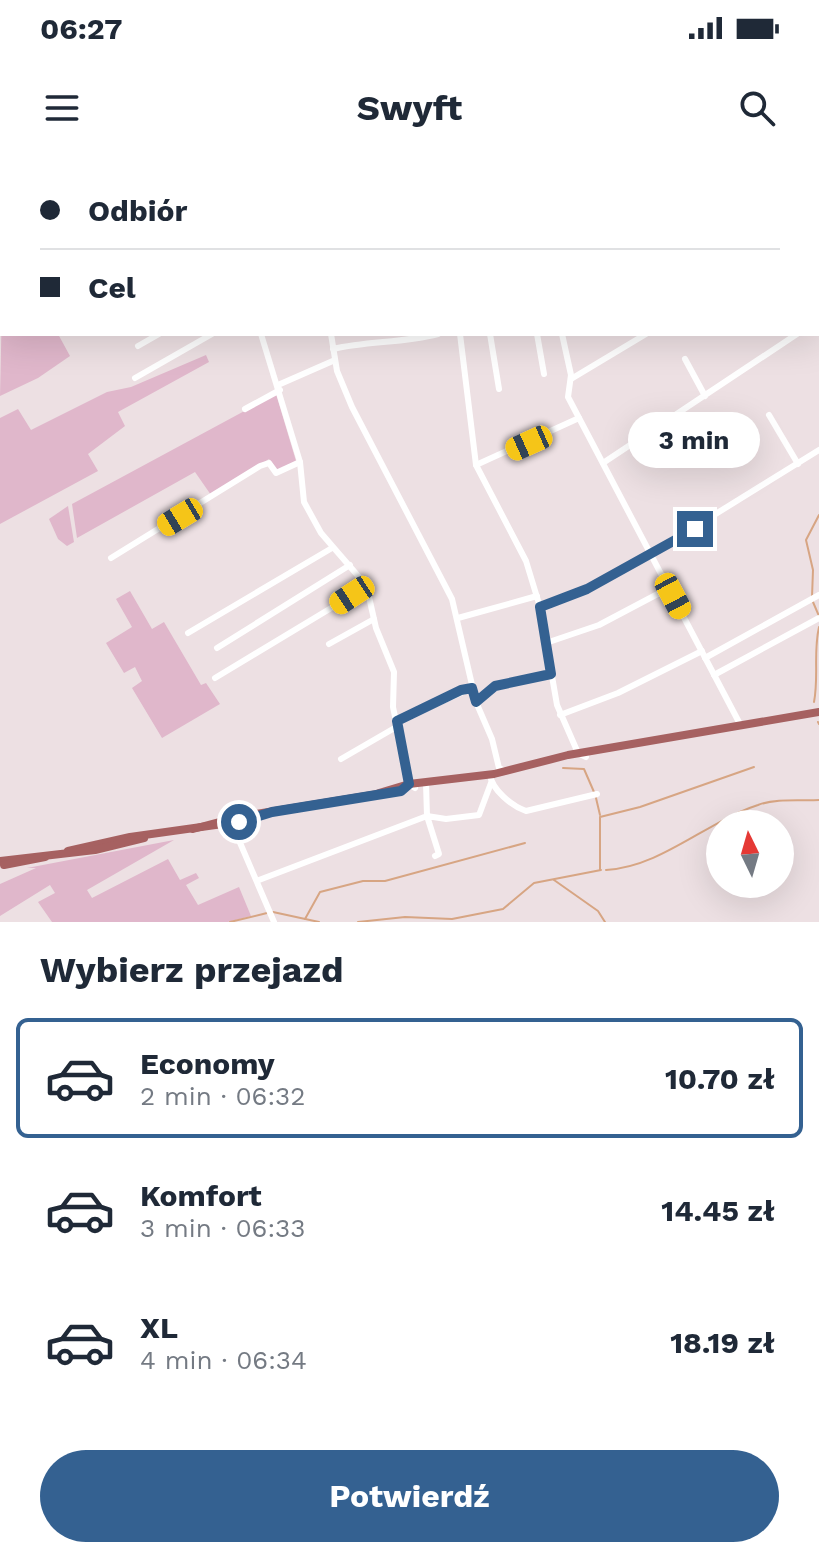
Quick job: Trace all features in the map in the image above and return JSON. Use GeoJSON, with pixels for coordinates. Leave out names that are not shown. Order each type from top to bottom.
{"type":"FeatureCollection","features":[{"type":"Feature","properties":{"kind":"main road"},"geometry":{"type":"LineString","coordinates":[[193,829],[819,712]]}},
{"type":"Feature","properties":{"kind":"main road"},"geometry":{"type":"LineString","coordinates":[[551,761],[569,760],[582,755]]}},
{"type":"Feature","properties":{"kind":"main road"},"geometry":{"type":"LineString","coordinates":[[379,793],[401,791],[412,786]]}},
{"type":"Feature","properties":{"kind":"main road"},"geometry":{"type":"LineString","coordinates":[[0,863],[116,839],[232,824],[272,812]]}},
{"type":"Feature","properties":{"kind":"street"},"geometry":{"type":"LineString","coordinates":[[138,346],[156,336]]}},
{"type":"Feature","properties":{"kind":"street"},"geometry":{"type":"LineString","coordinates":[[135,378],[208,336]]}},
{"type":"Feature","properties":{"kind":"street"},"geometry":{"type":"LineString","coordinates":[[262,336],[300,462],[304,502],[332,548],[366,587],[374,619],[394,672],[397,723],[412,786]]}},
{"type":"Feature","properties":{"kind":"street"},"geometry":{"type":"LineString","coordinates":[[331,336],[335,360],[352,407],[389,474],[458,618],[472,688],[496,774],[509,803],[526,811],[597,794]]}},
{"type":"Feature","properties":{"kind":"street"},"geometry":{"type":"LineString","coordinates":[[333,349],[357,343],[407,342],[430,336]]}},
{"type":"Feature","properties":{"kind":"street"},"geometry":{"type":"LineString","coordinates":[[460,336],[476,465],[515,535],[540,607],[560,715],[582,755]]}},
{"type":"Feature","properties":{"kind":"street"},"geometry":{"type":"LineString","coordinates":[[490,336],[499,389]]}},
{"type":"Feature","properties":{"kind":"street"},"geometry":{"type":"LineString","coordinates":[[537,336],[544,374]]}},
{"type":"Feature","properties":{"kind":"street"},"geometry":{"type":"LineString","coordinates":[[562,336],[571,379],[568,397],[704,655],[739,728]]}},
{"type":"Feature","properties":{"kind":"street"},"geometry":{"type":"LineString","coordinates":[[571,379],[643,336]]}},
{"type":"Feature","properties":{"kind":"street"},"geometry":{"type":"LineString","coordinates":[[603,463],[794,336]]}},
{"type":"Feature","properties":{"kind":"street"},"geometry":{"type":"LineString","coordinates":[[685,359],[705,396]]}},
{"type":"Feature","properties":{"kind":"street"},"geometry":{"type":"LineString","coordinates":[[245,409],[335,360]]}},
{"type":"Feature","properties":{"kind":"street"},"geometry":{"type":"LineString","coordinates":[[769,415],[798,464]]}},
{"type":"Feature","properties":{"kind":"street"},"geometry":{"type":"LineString","coordinates":[[476,465],[579,418]]}},
{"type":"Feature","properties":{"kind":"street"},"geometry":{"type":"LineString","coordinates":[[540,607],[587,589],[651,554],[819,450]]}},
{"type":"Feature","properties":{"kind":"street"},"geometry":{"type":"LineString","coordinates":[[111,558],[260,466],[269,463],[278,473],[300,462]]}},
{"type":"Feature","properties":{"kind":"street"},"geometry":{"type":"LineString","coordinates":[[188,633],[332,548]]}},
{"type":"Feature","properties":{"kind":"street"},"geometry":{"type":"LineString","coordinates":[[217,648],[350,565]]}},
{"type":"Feature","properties":{"kind":"street"},"geometry":{"type":"LineString","coordinates":[[215,678],[366,587]]}},
{"type":"Feature","properties":{"kind":"street"},"geometry":{"type":"LineString","coordinates":[[546,643],[599,625],[669,588]]}},
{"type":"Feature","properties":{"kind":"street"},"geometry":{"type":"LineString","coordinates":[[560,715],[704,655],[819,595]]}},
{"type":"Feature","properties":{"kind":"street"},"geometry":{"type":"LineString","coordinates":[[458,618],[537,596]]}},
{"type":"Feature","properties":{"kind":"street"},"geometry":{"type":"LineString","coordinates":[[714,675],[819,618]]}},
{"type":"Feature","properties":{"kind":"street"},"geometry":{"type":"LineString","coordinates":[[329,644],[374,619]]}},
{"type":"Feature","properties":{"kind":"street"},"geometry":{"type":"LineString","coordinates":[[476,702],[495,686],[551,674]]}},
{"type":"Feature","properties":{"kind":"street"},"geometry":{"type":"LineString","coordinates":[[341,759],[397,723],[472,688]]}},
{"type":"Feature","properties":{"kind":"street"},"geometry":{"type":"LineString","coordinates":[[259,880],[427,816],[446,819],[479,815],[496,774]]}},
{"type":"Feature","properties":{"kind":"street"},"geometry":{"type":"LineString","coordinates":[[426,784],[427,816],[439,854],[435,856]]}},
{"type":"Feature","properties":{"kind":"street"},"geometry":{"type":"LineString","coordinates":[[232,824],[272,915]]}},
{"type":"Feature","properties":{"kind":"shaded area"},"geometry":{"type":"Polygon","coordinates":[[[1,336],[59,336],[70,356],[38,378],[0,396],[1,336]]]}},
{"type":"Feature","properties":{"kind":"shaded area"},"geometry":{"type":"Polygon","coordinates":[[[206,355],[209,362],[118,412],[125,426],[88,454],[98,471],[0,524],[0,418],[18,409],[31,430],[107,392],[131,387],[206,355]]]}},
{"type":"Feature","properties":{"kind":"shaded area"},"geometry":{"type":"Polygon","coordinates":[[[276,394],[296,461],[279,471],[269,459],[211,495],[195,472],[77,538],[72,504],[276,394]]]}},
{"type":"Feature","properties":{"kind":"shaded area"},"geometry":{"type":"Polygon","coordinates":[[[68,506],[74,542],[67,546],[58,539],[49,519],[68,506]]]}},
{"type":"Feature","properties":{"kind":"shaded area"},"geometry":{"type":"Polygon","coordinates":[[[130,591],[152,629],[164,622],[201,685],[206,683],[220,704],[162,738],[132,688],[142,681],[135,667],[124,673],[106,643],[132,627],[116,599],[130,591]]]}},
{"type":"Feature","properties":{"kind":"shaded area"},"geometry":{"type":"Polygon","coordinates":[[[174,840],[87,890],[92,898],[168,859],[180,880],[196,873],[199,878],[186,885],[198,905],[239,887],[251,916],[228,922],[52,922],[38,902],[55,893],[50,885],[0,916],[0,884],[36,868],[27,868],[174,840]]]}},
{"type":"Feature","properties":{"kind":"waterway"},"geometry":{"type":"LineString","coordinates":[[812,597],[813,570],[806,540],[819,515]]}},
{"type":"Feature","properties":{"kind":"waterway"},"geometry":{"type":"LineString","coordinates":[[813,602],[819,616]]}},
{"type":"Feature","properties":{"kind":"waterway"},"geometry":{"type":"LineString","coordinates":[[814,702],[819,627]]}},
{"type":"Feature","properties":{"kind":"waterway"},"geometry":{"type":"LineString","coordinates":[[600,870],[600,817],[640,807],[754,767]]}},
{"type":"Feature","properties":{"kind":"waterway"},"geometry":{"type":"LineString","coordinates":[[563,768],[584,769],[594,792]]}},
{"type":"Feature","properties":{"kind":"waterway"},"geometry":{"type":"LineString","coordinates":[[596,798],[600,815]]}},
{"type":"Feature","properties":{"kind":"waterway"},"geometry":{"type":"LineString","coordinates":[[606,870],[626,867],[665,853],[758,805],[819,800]]}},
{"type":"Feature","properties":{"kind":"waterway"},"geometry":{"type":"LineString","coordinates":[[305,919],[320,892],[363,881],[385,881],[525,843]]}},
{"type":"Feature","properties":{"kind":"waterway"},"geometry":{"type":"LineString","coordinates":[[358,922],[405,917],[452,919],[503,909],[534,883],[601,870]]}},
{"type":"Feature","properties":{"kind":"waterway"},"geometry":{"type":"LineString","coordinates":[[554,880],[598,911],[605,922]]}},
{"type":"Feature","properties":{"kind":"waterway"},"geometry":{"type":"LineString","coordinates":[[273,912],[319,922]]}},
{"type":"Feature","properties":{"kind":"waterway"},"geometry":{"type":"LineString","coordinates":[[230,922],[267,913]]}},
{"type":"Feature","properties":{"kind":"route"},"geometry":{"type":"LineString","coordinates":[[239,822],[272,812],[401,791],[409,784],[397,721],[461,690],[472,688],[476,702],[495,686],[551,674],[540,607],[587,589],[695,529]]}}]}
